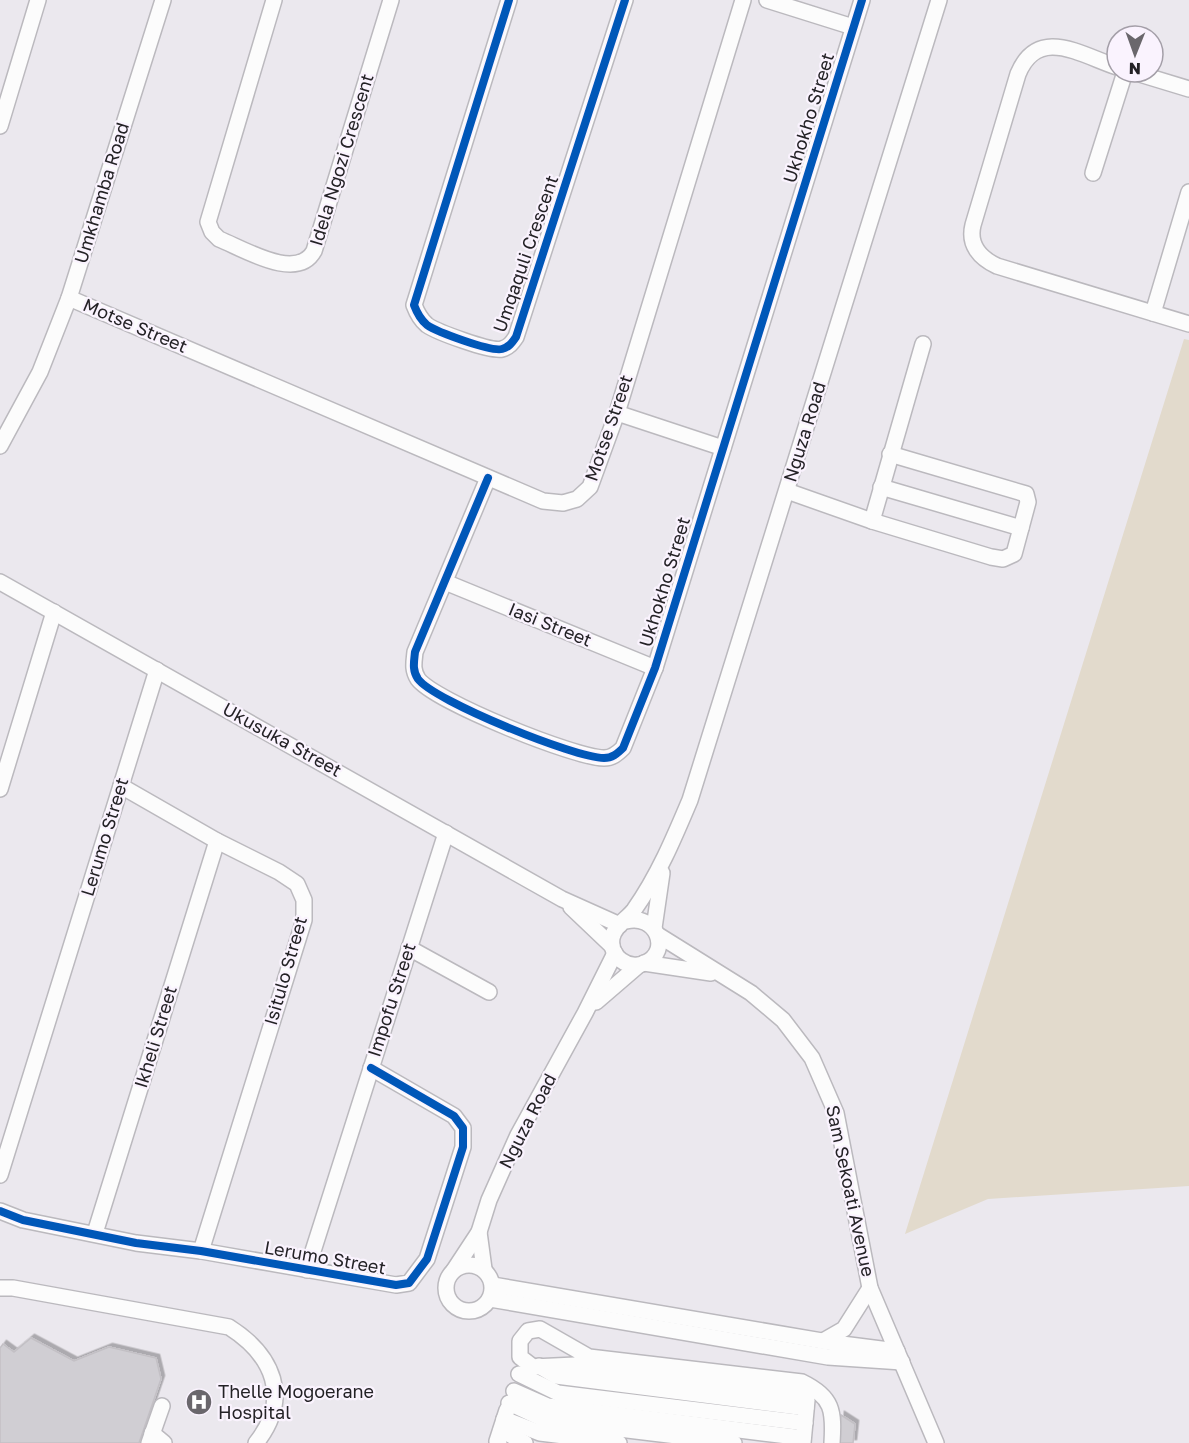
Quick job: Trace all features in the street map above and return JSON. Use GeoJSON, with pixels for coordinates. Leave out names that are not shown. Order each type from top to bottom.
{"type":"FeatureCollection","features":[{"type":"Feature","properties":{"kind":"street"},"geometry":{"type":"LineString","coordinates":[[0,126],[38,0]]}},
{"type":"Feature","properties":{"kind":"street","name":"Umkhamba Road"},"geometry":{"type":"LineString","coordinates":[[0,446],[40,372],[69,298],[163,0]]}},
{"type":"Feature","properties":{"kind":"street","name":"Idela Ngozi Crescent"},"geometry":{"type":"LineString","coordinates":[[274,0],[208,222],[212,232],[219,239],[282,264],[294,266],[304,264],[314,251],[392,0]]}},
{"type":"Feature","properties":{"kind":"street","name":"Umqaquli Crescent"},"geometry":{"type":"LineString","coordinates":[[509,0],[414,306],[418,315],[428,325],[488,349],[500,350],[509,347],[516,338],[625,0]]}},
{"type":"Feature","properties":{"kind":"street","name":"Motse Street"},"geometry":{"type":"LineString","coordinates":[[69,298],[543,501],[563,503],[577,499],[591,487],[617,413],[743,0]]}},
{"type":"Feature","properties":{"kind":"street"},"geometry":{"type":"LineString","coordinates":[[767,0],[853,27]]}},
{"type":"Feature","properties":{"kind":"street","name":"Ukhokho Street"},"geometry":{"type":"LineString","coordinates":[[488,478],[415,652],[413,668],[418,679],[428,688],[448,699],[530,736],[592,756],[603,758],[615,756],[623,748],[655,668],[862,0]]}},
{"type":"Feature","properties":{"kind":"street","name":"Nguza Road"},"geometry":{"type":"LineString","coordinates":[[623,923],[664,861],[690,800],[939,0]]}},
{"type":"Feature","properties":{"kind":"street"},"geometry":{"type":"LineString","coordinates":[[1105,63],[1053,47],[1039,48],[1027,56],[1018,74],[973,225],[972,239],[980,255],[997,266],[1189,324]]}},
{"type":"Feature","properties":{"kind":"street"},"geometry":{"type":"LineString","coordinates":[[1165,82],[1189,89]]}},
{"type":"Feature","properties":{"kind":"street"},"geometry":{"type":"LineString","coordinates":[[1093,172],[1121,84]]}},
{"type":"Feature","properties":{"kind":"street"},"geometry":{"type":"LineString","coordinates":[[1153,312],[1189,192]]}},
{"type":"Feature","properties":{"kind":"street"},"geometry":{"type":"LineString","coordinates":[[872,521],[923,344]]}},
{"type":"Feature","properties":{"kind":"street"},"geometry":{"type":"LineString","coordinates":[[617,413],[723,448]]}},
{"type":"Feature","properties":{"kind":"street"},"geometry":{"type":"LineString","coordinates":[[787,491],[872,521],[1002,559],[1014,554],[1028,502],[1024,493],[890,454]]}},
{"type":"Feature","properties":{"kind":"street"},"geometry":{"type":"LineString","coordinates":[[881,487],[1021,528]]}},
{"type":"Feature","properties":{"kind":"street","name":"Ukusuka Street"},"geometry":{"type":"LineString","coordinates":[[0,582],[562,899],[623,923]]}},
{"type":"Feature","properties":{"kind":"street","name":"Iasi Street"},"geometry":{"type":"LineString","coordinates":[[445,582],[655,668]]}},
{"type":"Feature","properties":{"kind":"street"},"geometry":{"type":"LineString","coordinates":[[0,789],[54,612]]}},
{"type":"Feature","properties":{"kind":"street","name":"Lerumo Street"},"geometry":{"type":"LineString","coordinates":[[0,1175],[157,670]]}},
{"type":"Feature","properties":{"kind":"street","name":"Isitulo Street"},"geometry":{"type":"LineString","coordinates":[[121,786],[217,841],[279,872],[297,884],[304,900],[304,920],[201,1251]]}},
{"type":"Feature","properties":{"kind":"street","name":"Impofu Street"},"geometry":{"type":"LineString","coordinates":[[307,1270],[446,833]]}},
{"type":"Feature","properties":{"kind":"street","name":"Ikheli Street"},"geometry":{"type":"LineString","coordinates":[[95,1233],[217,841]]}},
{"type":"Feature","properties":{"kind":"street","name":"Nguza Road"},"geometry":{"type":"LineString","coordinates":[[656,931],[664,861]]}},
{"type":"Feature","properties":{"kind":"street","name":"Ukusuka Street"},"geometry":{"type":"LineString","coordinates":[[562,899],[614,950]]}},
{"type":"Feature","properties":{"kind":"street"},"geometry":{"type":"LineString","coordinates":[[641,919],[656,931],[658,950],[642,964],[625,963],[614,950],[612,938],[623,923],[641,919]]}},
{"type":"Feature","properties":{"kind":"street","name":"Sam Sekoati Avenue"},"geometry":{"type":"LineString","coordinates":[[656,931],[717,974],[751,993],[783,1020],[812,1058],[826,1086],[840,1131],[870,1288],[936,1443]]}},
{"type":"Feature","properties":{"kind":"street"},"geometry":{"type":"LineString","coordinates":[[409,948],[489,992]]}},
{"type":"Feature","properties":{"kind":"street","name":"Nguza Road"},"geometry":{"type":"LineString","coordinates":[[454,1270],[479,1232],[489,1200],[518,1135],[585,1013],[614,950]]}},
{"type":"Feature","properties":{"kind":"street","name":"Nguza Road"},"geometry":{"type":"LineString","coordinates":[[585,1013],[609,988],[642,964]]}},
{"type":"Feature","properties":{"kind":"street","name":"Sam Sekoati Avenue"},"geometry":{"type":"LineString","coordinates":[[642,964],[717,974]]}},
{"type":"Feature","properties":{"kind":"street","name":"Lerumo Street"},"geometry":{"type":"LineString","coordinates":[[0,1211],[23,1221],[95,1233],[152,1246],[201,1251],[396,1285],[409,1283],[427,1259],[463,1147],[464,1128],[454,1116],[371,1068]]}},
{"type":"Feature","properties":{"kind":"street","name":"Nguza Road"},"geometry":{"type":"LineString","coordinates":[[479,1232],[484,1269]]}},
{"type":"Feature","properties":{"kind":"street"},"geometry":{"type":"LineString","coordinates":[[467,1264],[484,1269],[491,1292],[479,1309],[465,1311],[452,1303],[446,1290],[449,1276],[454,1270],[467,1264]]}},
{"type":"Feature","properties":{"kind":"street"},"geometry":{"type":"LineString","coordinates":[[0,1288],[25,1290],[229,1327],[256,1346],[265,1360],[272,1380],[275,1395],[270,1418],[256,1443]]}},
{"type":"Feature","properties":{"kind":"street"},"geometry":{"type":"LineString","coordinates":[[823,1341],[844,1329],[870,1288]]}},
{"type":"Feature","properties":{"kind":"street"},"geometry":{"type":"LineString","coordinates":[[491,1292],[823,1341],[842,1351]]}},
{"type":"Feature","properties":{"kind":"street"},"geometry":{"type":"LineString","coordinates":[[491,1292],[842,1351],[900,1357]]}},
{"type":"Feature","properties":{"kind":"street"},"geometry":{"type":"LineString","coordinates":[[501,1430],[521,1368],[520,1341],[528,1332],[540,1329],[589,1357],[802,1383],[819,1390],[829,1403],[834,1418],[832,1443]]}},
{"type":"Feature","properties":{"kind":"street"},"geometry":{"type":"LineString","coordinates":[[521,1368],[575,1365],[803,1395],[807,1400],[804,1428]]}},
{"type":"Feature","properties":{"kind":"street"},"geometry":{"type":"LineString","coordinates":[[521,1368],[558,1393],[804,1428]]}},
{"type":"Feature","properties":{"kind":"street"},"geometry":{"type":"LineString","coordinates":[[512,1397],[548,1406],[804,1428]]}},
{"type":"Feature","properties":{"kind":"street"},"geometry":{"type":"LineString","coordinates":[[512,1397],[545,1420],[734,1443]]}},
{"type":"Feature","properties":{"kind":"street"},"geometry":{"type":"LineString","coordinates":[[155,1440],[162,1406]]}},
{"type":"Feature","properties":{"kind":"street"},"geometry":{"type":"LineString","coordinates":[[501,1430],[525,1443]]}},
{"type":"Feature","properties":{"kind":"street"},"geometry":{"type":"LineString","coordinates":[[501,1430],[619,1443]]}},
{"type":"Feature","properties":{"kind":"shaded area"},"geometry":{"type":"Polygon","coordinates":[[[1184,339],[1189,340],[1189,1186],[988,1199],[905,1234],[1184,339]]]}},
{"type":"Feature","properties":{"kind":"building"},"geometry":{"type":"Polygon","coordinates":[[[31,1338],[74,1361],[109,1347],[156,1358],[161,1379],[139,1443],[0,1443],[0,1348],[3,1344],[14,1352],[31,1338]]]}},
{"type":"Feature","properties":{"kind":"building"},"geometry":{"type":"Polygon","coordinates":[[[841,1415],[855,1424],[853,1443],[838,1443],[841,1415]]]}},
{"type":"Feature","properties":{"kind":"cycle path"},"geometry":{"type":"LineString","coordinates":[[509,0],[414,305],[427,325],[464,341],[496,349],[507,347],[516,337],[625,0]]}},
{"type":"Feature","properties":{"kind":"cycle path"},"geometry":{"type":"LineString","coordinates":[[488,478],[415,652],[416,676],[429,689],[450,701],[506,727],[588,756],[604,758],[612,756],[623,748],[655,668],[862,0]]}},
{"type":"Feature","properties":{"kind":"cycle path"},"geometry":{"type":"LineString","coordinates":[[0,1211],[23,1220],[136,1243],[201,1251],[396,1285],[409,1283],[427,1259],[463,1147],[463,1128],[454,1116],[371,1068]]}},
{"type":"Feature","properties":{"kind":"place","name":"Thelle Mogoerane Hospital"},"geometry":{"type":"Point","coordinates":[199,1402]}}]}
